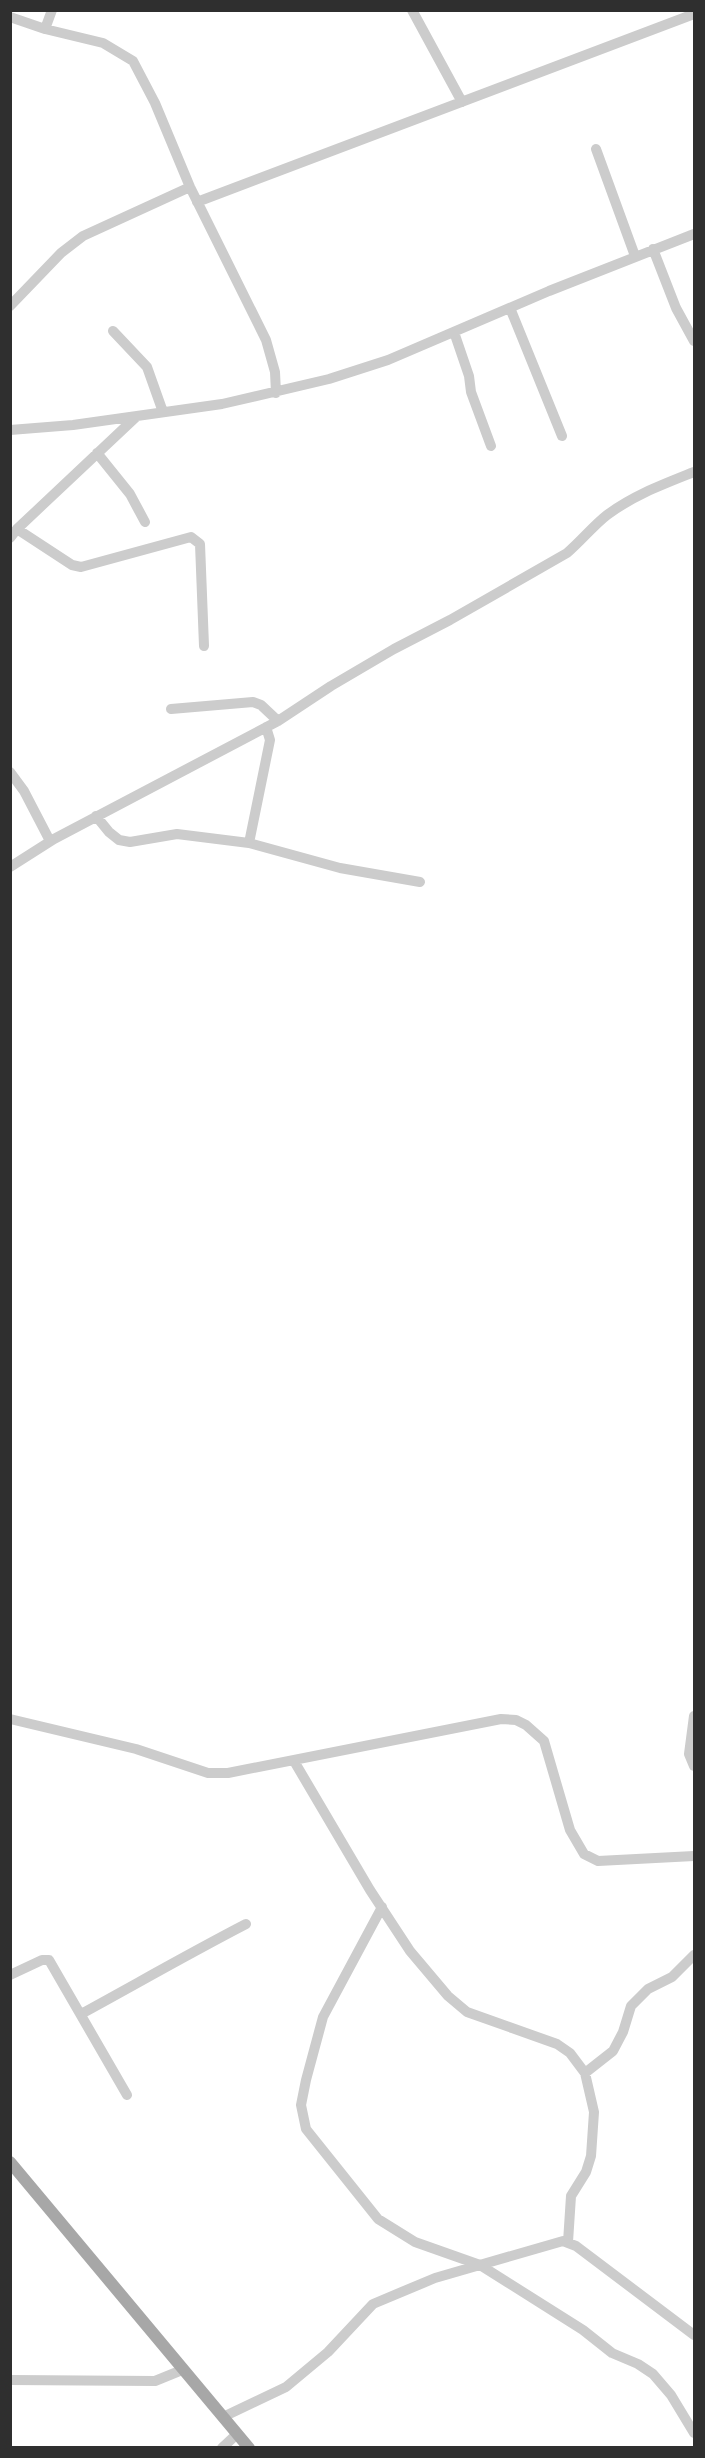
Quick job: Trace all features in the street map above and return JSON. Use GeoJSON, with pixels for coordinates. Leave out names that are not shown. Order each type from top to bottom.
{"type":"FeatureCollection","features":[{"type":"Feature","properties":{"kind":"main road"},"geometry":{"type":"LineString","coordinates":[[10,2162],[249,2448]]}},
{"type":"Feature","properties":{"kind":"street"},"geometry":{"type":"LineString","coordinates":[[45,29],[52,10]]}},
{"type":"Feature","properties":{"kind":"street"},"geometry":{"type":"LineString","coordinates":[[412,10],[462,102]]}},
{"type":"Feature","properties":{"kind":"street"},"geometry":{"type":"LineString","coordinates":[[197,202],[462,102],[677,15],[694,14]]}},
{"type":"Feature","properties":{"kind":"street"},"geometry":{"type":"LineString","coordinates":[[10,17],[45,29],[103,43],[133,62],[155,103],[197,202],[266,340],[275,372],[276,393]]}},
{"type":"Feature","properties":{"kind":"street"},"geometry":{"type":"LineString","coordinates":[[596,148],[635,256]]}},
{"type":"Feature","properties":{"kind":"street"},"geometry":{"type":"LineString","coordinates":[[10,306],[61,254],[83,236],[190,187]]}},
{"type":"Feature","properties":{"kind":"street"},"geometry":{"type":"LineString","coordinates":[[10,429],[73,425],[163,412],[276,393],[329,379],[378,363],[635,256],[694,234]]}},
{"type":"Feature","properties":{"kind":"street"},"geometry":{"type":"LineString","coordinates":[[653,249],[676,308],[694,341]]}},
{"type":"Feature","properties":{"kind":"street"},"geometry":{"type":"LineString","coordinates":[[510,308],[562,436]]}},
{"type":"Feature","properties":{"kind":"street"},"geometry":{"type":"LineString","coordinates":[[114,331],[147,368],[163,412]]}},
{"type":"Feature","properties":{"kind":"street"},"geometry":{"type":"LineString","coordinates":[[454,332],[469,376],[471,392],[491,446]]}},
{"type":"Feature","properties":{"kind":"street"},"geometry":{"type":"LineString","coordinates":[[137,416],[14,534],[72,565],[81,567],[191,537],[197,540],[200,544],[204,646]]}},
{"type":"Feature","properties":{"kind":"street"},"geometry":{"type":"LineString","coordinates":[[97,453],[130,494],[145,522]]}},
{"type":"Feature","properties":{"kind":"street"},"geometry":{"type":"LineString","coordinates":[[10,867],[50,841],[278,721],[349,675],[567,553],[622,504],[657,486],[694,472]]}},
{"type":"Feature","properties":{"kind":"street"},"geometry":{"type":"LineString","coordinates":[[171,709],[253,702],[261,705],[278,721]]}},
{"type":"Feature","properties":{"kind":"street"},"geometry":{"type":"LineString","coordinates":[[249,843],[270,740],[267,727]]}},
{"type":"Feature","properties":{"kind":"street"},"geometry":{"type":"LineString","coordinates":[[10,772],[24,790],[50,841]]}},
{"type":"Feature","properties":{"kind":"street"},"geometry":{"type":"LineString","coordinates":[[96,816],[119,840],[130,842],[177,834],[249,843],[340,868],[420,882]]}},
{"type":"Feature","properties":{"kind":"street"},"geometry":{"type":"LineString","coordinates":[[694,1716],[689,1755],[694,1766]]}},
{"type":"Feature","properties":{"kind":"street"},"geometry":{"type":"LineString","coordinates":[[10,1719],[136,1749],[208,1773],[228,1773],[294,1761],[501,1719],[516,1720],[526,1725],[544,1741],[570,1830],[584,1854],[598,1862],[694,1856]]}},
{"type":"Feature","properties":{"kind":"street"},"geometry":{"type":"LineString","coordinates":[[294,1761],[410,1951],[448,1996],[467,2012],[557,2044],[570,2053],[585,2073],[594,2112],[591,2156],[586,2172],[577,2183],[571,2196],[568,2242]]}},
{"type":"Feature","properties":{"kind":"street"},"geometry":{"type":"LineString","coordinates":[[382,1907],[323,2017],[301,2105],[306,2129],[378,2219],[415,2242],[480,2265],[583,2330],[612,2353],[654,2374],[671,2395],[694,2433]]}},
{"type":"Feature","properties":{"kind":"street"},"geometry":{"type":"LineString","coordinates":[[81,2014],[246,1924]]}},
{"type":"Feature","properties":{"kind":"street"},"geometry":{"type":"LineString","coordinates":[[585,2073],[614,2051],[631,2006],[648,1989],[672,1977],[694,1955]]}},
{"type":"Feature","properties":{"kind":"street"},"geometry":{"type":"LineString","coordinates":[[10,1975],[42,1960],[49,1960],[127,2095]]}},
{"type":"Feature","properties":{"kind":"street"},"geometry":{"type":"LineString","coordinates":[[223,2416],[286,2387],[328,2352],[374,2304],[435,2278],[562,2241],[576,2246],[694,2335]]}},
{"type":"Feature","properties":{"kind":"street"},"geometry":{"type":"LineString","coordinates":[[10,2380],[155,2381],[182,2370]]}},
{"type":"Feature","properties":{"kind":"street"},"geometry":{"type":"LineString","coordinates":[[222,2448],[237,2434]]}}]}
